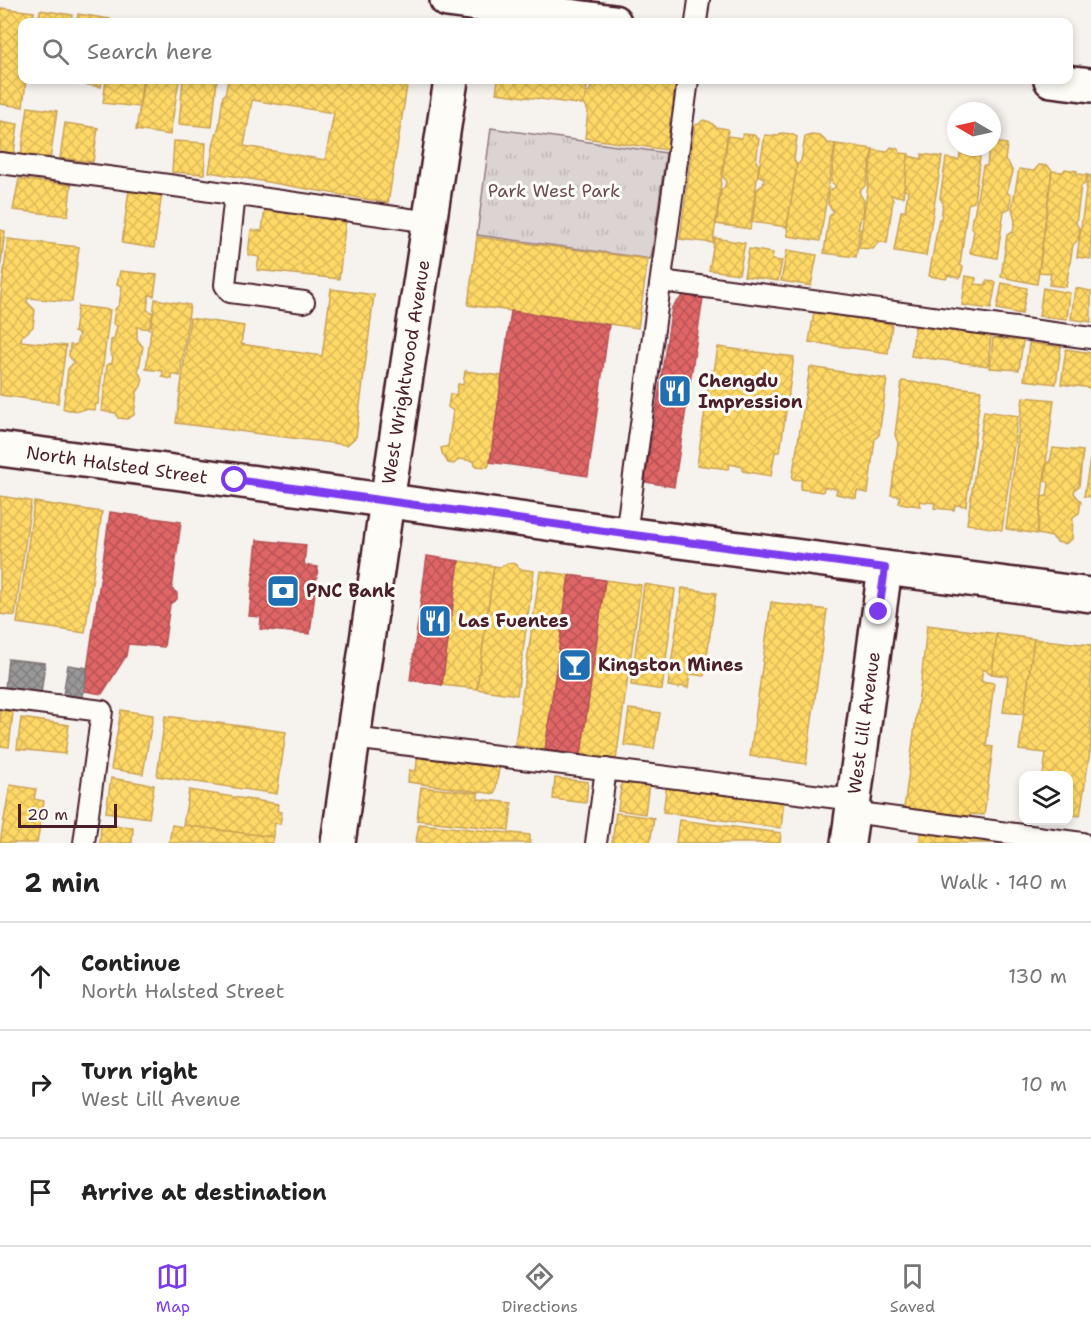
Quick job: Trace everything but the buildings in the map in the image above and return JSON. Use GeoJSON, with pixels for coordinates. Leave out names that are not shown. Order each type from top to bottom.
{"type":"FeatureCollection","features":[{"type":"Feature","properties":{"kind":"street"},"geometry":{"type":"LineString","coordinates":[[458,6],[575,18]]}},
{"type":"Feature","properties":{"kind":"street"},"geometry":{"type":"LineString","coordinates":[[1073,83],[1091,85]]}},
{"type":"Feature","properties":{"kind":"street","name":"West Wrightwood Avenue"},"geometry":{"type":"LineString","coordinates":[[338,843],[450,84]]}},
{"type":"Feature","properties":{"kind":"street","name":"North Halsted Street"},"geometry":{"type":"LineString","coordinates":[[0,449],[1091,595]]}},
{"type":"Feature","properties":{"kind":"street","name":"West Lill Avenue"},"geometry":{"type":"LineString","coordinates":[[851,818],[885,568]]}},
{"type":"Feature","properties":{"kind":"lane"},"geometry":{"type":"LineString","coordinates":[[697,18],[699,0]]}},
{"type":"Feature","properties":{"kind":"lane"},"geometry":{"type":"LineString","coordinates":[[626,534],[687,84]]}},
{"type":"Feature","properties":{"kind":"lane"},"geometry":{"type":"LineString","coordinates":[[0,162],[430,222]]}},
{"type":"Feature","properties":{"kind":"lane"},"geometry":{"type":"LineString","coordinates":[[234,194],[225,285],[230,292],[304,302]]}},
{"type":"Feature","properties":{"kind":"lane"},"geometry":{"type":"LineString","coordinates":[[660,281],[1091,338]]}},
{"type":"Feature","properties":{"kind":"lane"},"geometry":{"type":"LineString","coordinates":[[0,698],[102,711],[84,843]]}},
{"type":"Feature","properties":{"kind":"lane"},"geometry":{"type":"LineString","coordinates":[[353,738],[606,769],[851,818],[1082,843]]}},
{"type":"Feature","properties":{"kind":"lane"},"geometry":{"type":"LineString","coordinates":[[596,843],[606,769]]}},
{"type":"Feature","properties":{"kind":"green space","name":"Park West Park"},"geometry":{"type":"Polygon","coordinates":[[[491,128],[666,153],[651,259],[477,235],[491,128]]]}},
{"type":"Feature","properties":{"kind":"place","name":"Chengdu Impression"},"geometry":{"type":"Point","coordinates":[675,391]}},
{"type":"Feature","properties":{"kind":"place","name":"PNC Bank"},"geometry":{"type":"Point","coordinates":[283,591]}},
{"type":"Feature","properties":{"kind":"place","name":"Las Fuentes"},"geometry":{"type":"Point","coordinates":[435,621]}},
{"type":"Feature","properties":{"kind":"place","name":"Kingston Mines"},"geometry":{"type":"Point","coordinates":[575,665]}},
{"type":"Feature","properties":{"kind":"route"},"geometry":{"type":"LineString","coordinates":[[235,480],[885,568],[879,612]]}}]}
